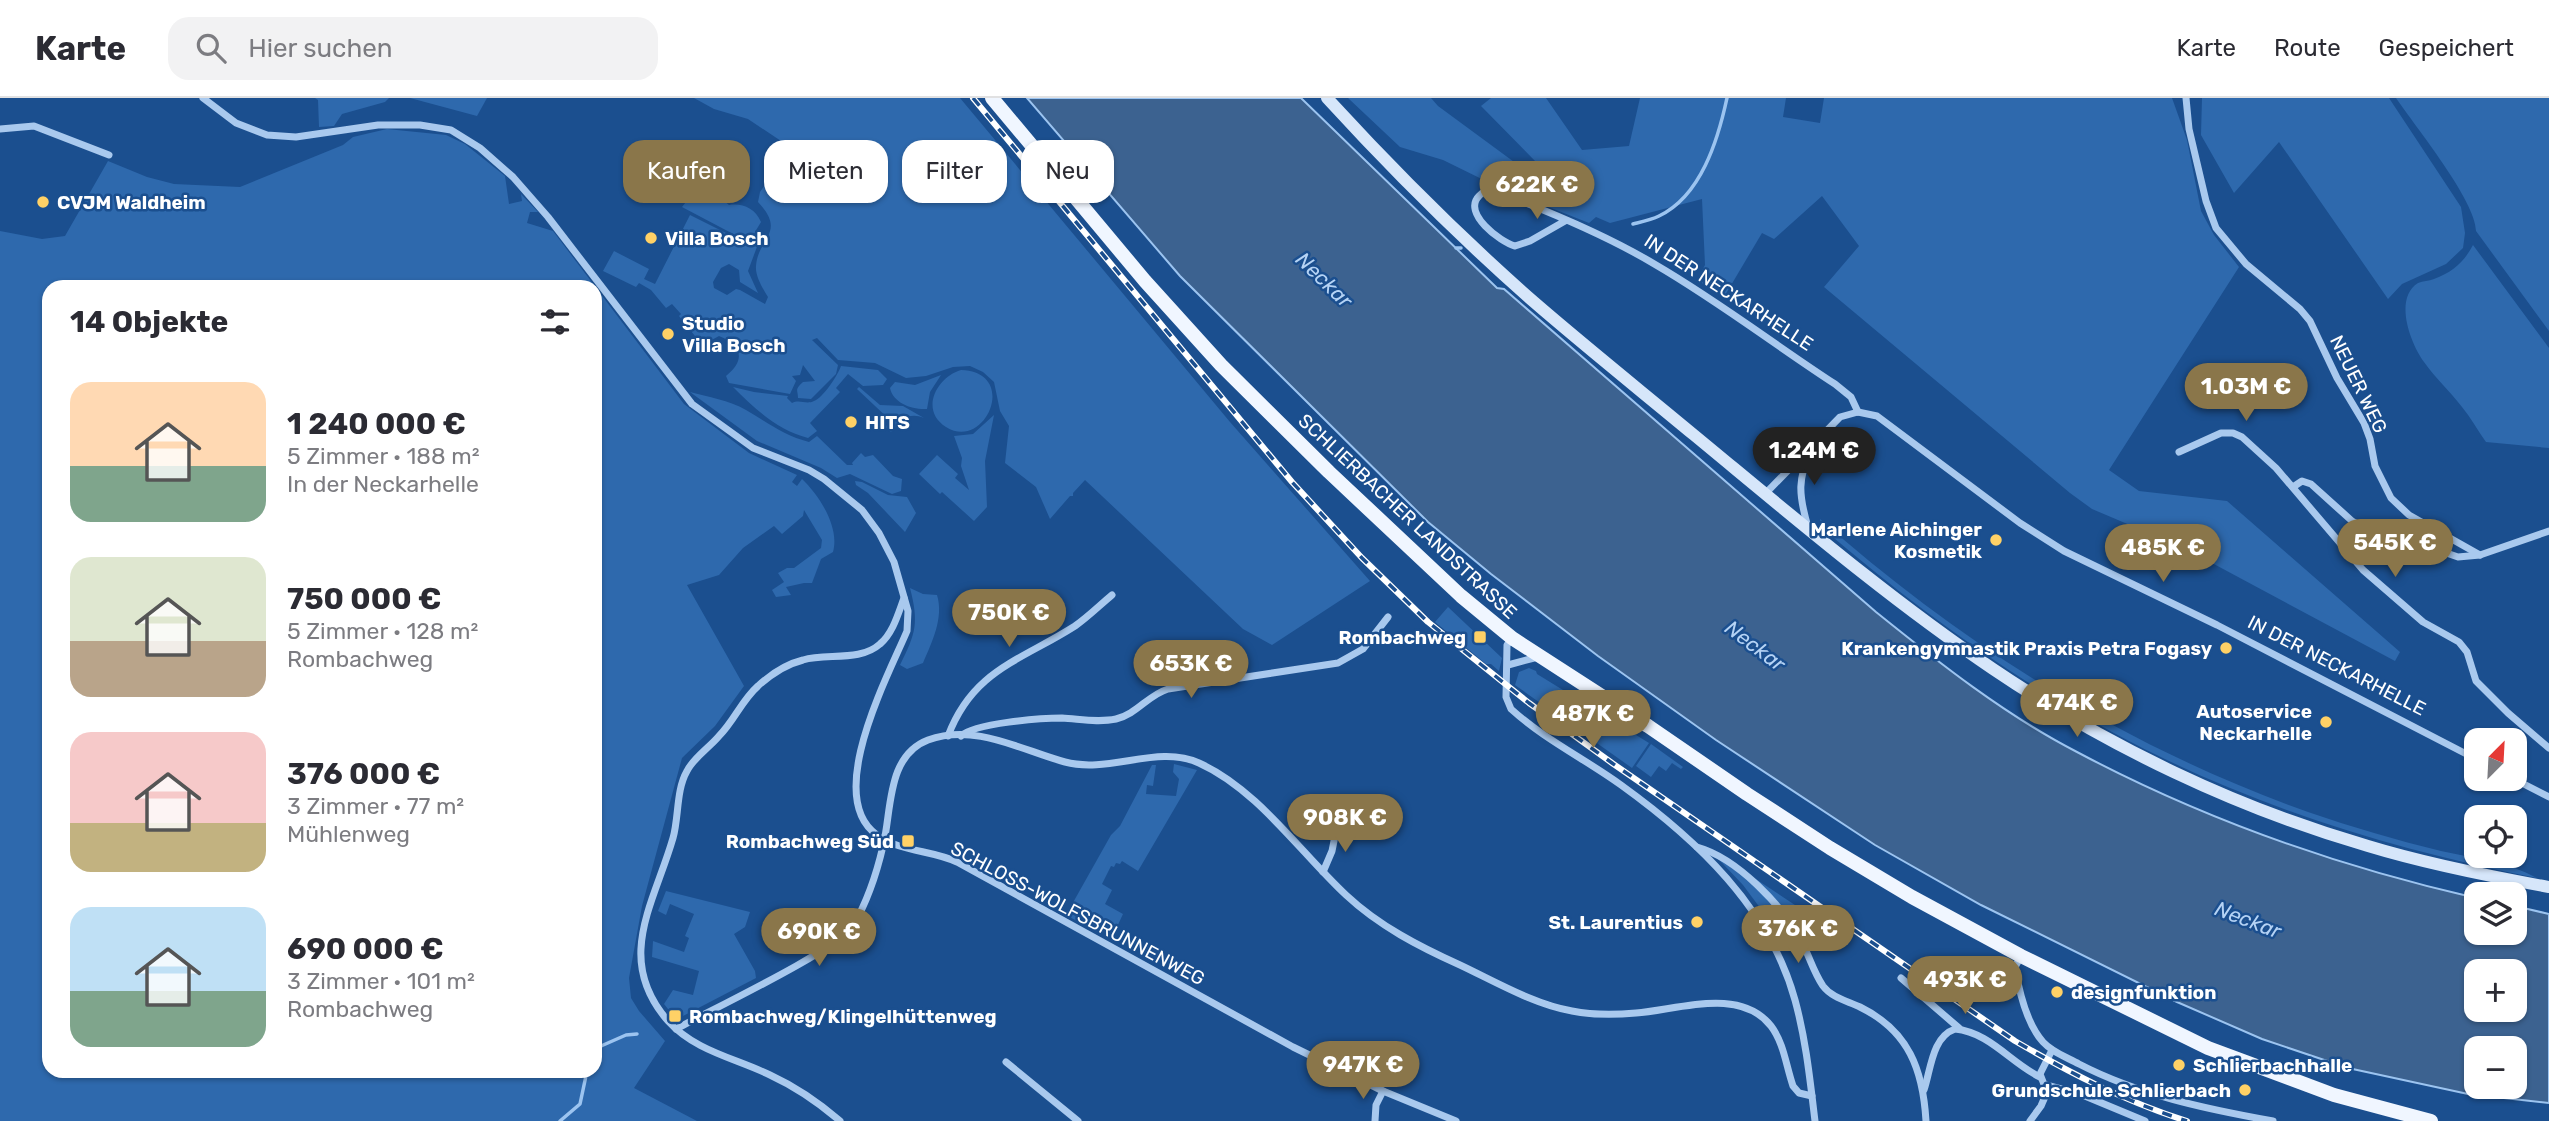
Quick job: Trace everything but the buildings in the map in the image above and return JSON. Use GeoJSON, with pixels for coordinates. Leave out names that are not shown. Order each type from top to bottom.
{"type":"FeatureCollection","features":[{"type":"Feature","properties":{"kind":"main road","name":"SCHLIERBACHER LANDSTRASSE"},"geometry":{"type":"LineString","coordinates":[[992,98],[1144,281],[1222,365],[1329,472],[1461,596],[1512,638],[1830,848],[1912,897],[2021,956],[2208,1048],[2334,1095],[2431,1121]]}},
{"type":"Feature","properties":{"kind":"main road"},"geometry":{"type":"LineString","coordinates":[[1327,98],[1399,174],[1534,302],[1810,531],[1908,608],[1994,670],[2158,765],[2248,805],[2351,841],[2451,868],[2549,887]]}},
{"type":"Feature","properties":{"kind":"street","name":"SCHLOSS-WOLFSBRUNNENWEG"},"geometry":{"type":"LineString","coordinates":[[203,98],[236,123],[253,131],[275,136],[296,137],[378,125],[404,124],[447,129],[469,140],[509,173],[548,216],[597,280]]}},
{"type":"Feature","properties":{"kind":"street","name":"NEUER WEG"},"geometry":{"type":"LineString","coordinates":[[2186,98],[2189,129],[2206,201],[2216,228],[2246,264],[2300,309],[2310,321],[2337,378],[2364,423],[2375,466],[2391,498],[2409,515],[2480,555]]}},
{"type":"Feature","properties":{"kind":"street"},"geometry":{"type":"LineString","coordinates":[[0,130],[22,125],[39,127],[109,155]]}},
{"type":"Feature","properties":{"kind":"street","name":"IN DER NECKARHELLE"},"geometry":{"type":"LineString","coordinates":[[1565,221],[1519,246],[1511,245],[1475,212],[1475,201],[1485,191],[1495,191],[1565,221],[1631,251],[1671,274],[1835,384],[1851,397],[1858,412],[1884,420],[2020,523],[2063,551],[2228,630],[2464,753]]}},
{"type":"Feature","properties":{"kind":"street","name":"SCHLOSS-WOLFSBRUNNENWEG"},"geometry":{"type":"LineString","coordinates":[[602,286],[692,404],[753,448],[817,475],[862,510],[890,551],[909,618],[875,704],[861,748],[857,795],[862,820],[875,834],[885,840],[957,862],[1293,1047],[1383,1091],[1456,1121]]}},
{"type":"Feature","properties":{"kind":"street"},"geometry":{"type":"LineString","coordinates":[[1765,494],[1840,417],[1858,412]]}},
{"type":"Feature","properties":{"kind":"street"},"geometry":{"type":"LineString","coordinates":[[2179,452],[2221,433],[2238,434],[2293,486],[2363,569],[2423,622],[2459,642],[2467,652],[2476,681],[2549,748]]}},
{"type":"Feature","properties":{"kind":"street"},"geometry":{"type":"LineString","coordinates":[[1810,531],[1801,504],[1799,482],[1813,444]]}},
{"type":"Feature","properties":{"kind":"street"},"geometry":{"type":"LineString","coordinates":[[2293,486],[2302,481],[2311,484],[2352,521],[2374,533],[2458,557],[2480,555],[2549,531]]}},
{"type":"Feature","properties":{"kind":"street"},"geometry":{"type":"LineString","coordinates":[[948,736],[964,703],[979,685],[1077,625],[1112,595]]}},
{"type":"Feature","properties":{"kind":"street"},"geometry":{"type":"LineString","coordinates":[[840,1121],[796,1088],[710,1051],[676,1029],[658,1008],[646,988],[640,947],[645,917],[674,835],[686,772],[695,760],[720,736],[746,698],[785,667],[804,660],[863,653],[877,647],[893,626],[904,598]]}},
{"type":"Feature","properties":{"kind":"street"},"geometry":{"type":"LineString","coordinates":[[961,736],[972,729],[1045,719],[1099,721],[1119,718],[1168,689],[1338,663],[1363,649],[1388,617]]}},
{"type":"Feature","properties":{"kind":"street"},"geometry":{"type":"LineString","coordinates":[[1512,638],[1507,645],[1506,697],[1511,709],[1641,800],[1696,847],[1744,899],[1779,957],[1791,987],[1801,1024],[1815,1121]]}},
{"type":"Feature","properties":{"kind":"street"},"geometry":{"type":"LineString","coordinates":[[1508,665],[1540,657]]}},
{"type":"Feature","properties":{"kind":"street"},"geometry":{"type":"LineString","coordinates":[[676,1029],[848,934],[858,915],[885,840],[894,780],[906,756],[930,739],[961,736],[1000,740],[1063,762],[1085,766],[1169,757],[1196,762],[1238,787],[1323,872],[1375,919],[1461,966],[1544,1003],[1572,1012],[1636,1013],[1716,1004],[1746,1009],[1766,1020],[1774,1029],[1793,1086],[1799,1093],[1812,1096]]}},
{"type":"Feature","properties":{"kind":"street"},"geometry":{"type":"LineString","coordinates":[[2527,786],[2549,797]]}},
{"type":"Feature","properties":{"kind":"street"},"geometry":{"type":"LineString","coordinates":[[1323,872],[1332,851],[1336,826]]}},
{"type":"Feature","properties":{"kind":"street"},"geometry":{"type":"LineString","coordinates":[[1696,847],[1714,854],[1766,892],[1780,906],[1823,986],[1831,994],[1868,1011],[1885,1024],[1909,1049],[1925,1088]]}},
{"type":"Feature","properties":{"kind":"street"},"geometry":{"type":"LineString","coordinates":[[2021,956],[2015,967],[2024,1004],[2036,1032],[2052,1050],[2133,1089],[2273,1121]]}},
{"type":"Feature","properties":{"kind":"street"},"geometry":{"type":"LineString","coordinates":[[1901,978],[1959,1029]]}},
{"type":"Feature","properties":{"kind":"street"},"geometry":{"type":"LineString","coordinates":[[1926,1121],[1925,1088],[1932,1060],[1942,1039],[1952,1029],[1981,1037],[2040,1077],[2047,1092],[2029,1121]]}},
{"type":"Feature","properties":{"kind":"street"},"geometry":{"type":"LineString","coordinates":[[2040,1077],[2052,1050]]}},
{"type":"Feature","properties":{"kind":"street"},"geometry":{"type":"LineString","coordinates":[[1006,1062],[1078,1121]]}},
{"type":"Feature","properties":{"kind":"street"},"geometry":{"type":"LineString","coordinates":[[2046,1085],[2090,1098],[2146,1121]]}},
{"type":"Feature","properties":{"kind":"street"},"geometry":{"type":"LineString","coordinates":[[1375,1121],[1376,1105],[1383,1091]]}},
{"type":"Feature","properties":{"kind":"shaded area"},"geometry":{"type":"Polygon","coordinates":[[[315,98],[389,98],[385,102],[342,114],[334,126],[319,127],[318,100],[315,98]]]}},
{"type":"Feature","properties":{"kind":"shaded area"},"geometry":{"type":"Polygon","coordinates":[[[410,98],[487,98],[477,116],[410,98]]]}},
{"type":"Feature","properties":{"kind":"shaded area"},"geometry":{"type":"Polygon","coordinates":[[[694,98],[960,98],[995,140],[902,140],[902,203],[1007,203],[1007,154],[1021,171],[1021,203],[1048,203],[1230,422],[1370,581],[1272,645],[1243,629],[1085,480],[1050,519],[1036,487],[1005,463],[1009,426],[1000,411],[994,382],[983,372],[970,366],[953,367],[926,376],[906,378],[875,363],[838,360],[817,338],[812,340],[838,365],[836,374],[811,399],[798,398],[797,390],[803,382],[815,381],[803,365],[800,375],[792,376],[796,381],[790,394],[729,383],[726,376],[739,359],[737,348],[719,336],[708,342],[699,341],[672,304],[666,308],[651,290],[639,283],[636,287],[603,271],[614,251],[649,269],[644,279],[655,284],[690,215],[736,238],[737,236],[682,207],[685,203],[727,203],[743,206],[752,210],[761,222],[755,232],[761,236],[748,271],[758,293],[740,282],[739,270],[729,264],[721,268],[713,282],[714,288],[727,295],[736,289],[740,290],[765,304],[768,297],[756,270],[758,256],[771,228],[766,212],[758,202],[764,186],[764,203],[888,203],[888,140],[780,140],[748,119],[714,109],[694,98]]]}},
{"type":"Feature","properties":{"kind":"shaded area"},"geometry":{"type":"Polygon","coordinates":[[[1348,98],[1431,98],[1525,170],[1535,161],[1481,106],[1491,98],[1546,98],[1582,150],[1629,146],[1640,98],[1786,98],[1783,117],[1820,123],[1824,98],[2172,98],[2187,140],[2201,211],[2214,235],[2239,267],[2109,470],[2139,491],[2227,501],[2400,652],[2395,661],[2184,548],[2092,509],[2070,493],[1824,287],[1859,246],[1822,196],[1774,239],[1762,233],[1724,297],[1697,280],[1705,265],[1702,199],[1610,223],[1596,217],[1589,223],[1498,187],[1443,160],[1400,147],[1348,98]]]}},
{"type":"Feature","properties":{"kind":"shaded area"},"geometry":{"type":"Polygon","coordinates":[[[2202,98],[2389,98],[2461,207],[2465,233],[2463,248],[2446,264],[2402,284],[2388,299],[2279,142],[2234,193],[2201,135],[2202,98]]]}},
{"type":"Feature","properties":{"kind":"shaded area"},"geometry":{"type":"Polygon","coordinates":[[[2396,98],[2549,98],[2549,331],[2476,231],[2473,218],[2456,183],[2396,98]]]}},
{"type":"Feature","properties":{"kind":"shaded area"},"geometry":{"type":"Polygon","coordinates":[[[387,129],[446,135],[465,144],[505,176],[509,204],[522,201],[521,194],[538,212],[530,212],[527,223],[553,231],[590,280],[42,280],[42,1078],[602,1078],[602,296],[684,404],[749,453],[797,475],[792,482],[797,486],[802,479],[821,503],[834,532],[833,552],[821,559],[812,583],[786,587],[791,595],[776,597],[772,590],[784,582],[778,573],[794,568],[821,548],[822,540],[804,510],[803,516],[782,534],[774,526],[743,548],[719,575],[687,585],[744,686],[715,726],[682,758],[642,906],[629,978],[631,998],[665,1041],[634,1088],[697,1121],[0,1121],[0,231],[42,239],[65,236],[108,161],[147,177],[174,184],[240,187],[343,145],[353,137],[387,129]]]}},
{"type":"Feature","properties":{"kind":"shaded area"},"geometry":{"type":"Polygon","coordinates":[[[2473,245],[2549,348],[2549,448],[2486,442],[2453,395],[2424,362],[2414,344],[2405,310],[2411,290],[2418,283],[2452,270],[2473,245]]]}},
{"type":"Feature","properties":{"kind":"shaded area"},"geometry":{"type":"Polygon","coordinates":[[[841,366],[878,370],[887,379],[883,385],[863,386],[848,374],[836,388],[840,392],[810,423],[817,431],[808,438],[776,424],[733,387],[788,396],[792,403],[811,402],[826,391],[841,366]]]}},
{"type":"Feature","properties":{"kind":"shaded area"},"geometry":{"type":"Polygon","coordinates":[[[961,370],[979,374],[989,383],[992,396],[990,409],[983,420],[973,429],[960,432],[946,427],[938,420],[933,403],[934,395],[945,379],[961,370]]]}},
{"type":"Feature","properties":{"kind":"shaded area"},"geometry":{"type":"Polygon","coordinates":[[[941,375],[930,392],[927,409],[904,405],[895,398],[890,388],[895,382],[915,385],[941,375]]]}},
{"type":"Feature","properties":{"kind":"shaded area"},"geometry":{"type":"Polygon","coordinates":[[[859,387],[880,405],[903,406],[924,418],[909,416],[891,432],[885,427],[891,421],[857,389],[859,387]]]}},
{"type":"Feature","properties":{"kind":"shaded area"},"geometry":{"type":"Polygon","coordinates":[[[690,392],[726,401],[800,439],[809,442],[817,436],[847,465],[853,465],[861,453],[865,457],[873,455],[893,476],[902,479],[901,491],[892,494],[850,474],[837,478],[821,468],[757,441],[690,392]]]}},
{"type":"Feature","properties":{"kind":"shaded area"},"geometry":{"type":"Polygon","coordinates":[[[994,415],[985,461],[987,507],[974,521],[919,474],[937,455],[958,474],[955,478],[969,490],[954,436],[973,434],[994,415]]]}},
{"type":"Feature","properties":{"kind":"shaded area"},"geometry":{"type":"Polygon","coordinates":[[[855,481],[888,495],[907,497],[916,513],[905,532],[868,493],[856,485],[855,481]]]}},
{"type":"Feature","properties":{"kind":"shaded area"},"geometry":{"type":"Polygon","coordinates":[[[1820,519],[1931,609],[1990,651],[2112,725],[2241,786],[2325,818],[2464,856],[2464,862],[2319,821],[2213,781],[2162,758],[2073,710],[1961,638],[1822,528],[1820,519]]]}},
{"type":"Feature","properties":{"kind":"shaded area"},"geometry":{"type":"Polygon","coordinates":[[[910,588],[923,594],[937,595],[939,612],[936,630],[923,663],[907,669],[900,665],[914,628],[910,588]]]}},
{"type":"Feature","properties":{"kind":"shaded area"},"geometry":{"type":"Polygon","coordinates":[[[1448,607],[1502,658],[1499,671],[1491,664],[1486,664],[1435,622],[1448,607]]]}},
{"type":"Feature","properties":{"kind":"shaded area"},"geometry":{"type":"Polygon","coordinates":[[[1529,668],[1649,743],[1632,768],[1515,685],[1519,672],[1529,668]]]}},
{"type":"Feature","properties":{"kind":"shaded area"},"geometry":{"type":"Polygon","coordinates":[[[1651,744],[1683,767],[1681,769],[1672,763],[1666,771],[1659,766],[1651,777],[1636,766],[1651,744]]]}},
{"type":"Feature","properties":{"kind":"shaded area"},"geometry":{"type":"Polygon","coordinates":[[[1174,764],[1197,770],[1138,871],[1122,861],[1120,864],[1116,863],[1114,867],[1111,866],[1102,884],[1112,890],[1105,904],[1123,914],[1117,927],[1105,921],[1099,933],[1066,915],[1111,835],[1120,826],[1152,765],[1156,765],[1153,786],[1147,785],[1146,794],[1176,796],[1179,779],[1173,772],[1174,764]]]}},
{"type":"Feature","properties":{"kind":"shaded area"},"geometry":{"type":"Polygon","coordinates":[[[1706,846],[1816,919],[1781,936],[1743,885],[1706,846]]]}},
{"type":"Feature","properties":{"kind":"shaded area"},"geometry":{"type":"Polygon","coordinates":[[[2491,868],[2513,868],[2537,878],[2491,868]]]}},
{"type":"Feature","properties":{"kind":"shaded area"},"geometry":{"type":"Polygon","coordinates":[[[666,891],[750,912],[745,927],[734,934],[755,971],[756,978],[683,1016],[672,1014],[664,1004],[673,990],[693,995],[699,971],[652,957],[653,941],[684,952],[689,938],[685,936],[694,914],[670,904],[666,915],[658,911],[666,891]]]}},
{"type":"Feature","properties":{"kind":"water","name":"Neckar"},"geometry":{"type":"Polygon","coordinates":[[[1027,98],[1301,98],[1497,288],[1504,289],[1876,612],[1948,669],[2024,722],[2125,776],[2223,820],[2322,856],[2464,895],[2464,945],[2527,945],[2527,909],[2549,914],[2549,1103],[2513,1099],[2527,1099],[2527,1036],[2464,1036],[2464,1093],[2348,1068],[2262,1039],[2177,1002],[1981,905],[1875,845],[1716,740],[1598,656],[1428,522],[1180,276],[1114,199],[1114,140],[1063,140],[1027,98]]]}},
{"type":"Feature","properties":{"kind":"waterway"},"geometry":{"type":"LineString","coordinates":[[1633,224],[1656,217],[1674,207],[1697,181],[1713,149],[1727,98]]}},
{"type":"Feature","properties":{"kind":"waterway"},"geometry":{"type":"LineString","coordinates":[[1456,248],[1461,248]]}},
{"type":"Feature","properties":{"kind":"waterway"},"geometry":{"type":"LineString","coordinates":[[602,1046],[626,1035],[637,1034]]}},
{"type":"Feature","properties":{"kind":"waterway"},"geometry":{"type":"LineString","coordinates":[[560,1121],[580,1104],[586,1078]]}},
{"type":"Feature","properties":{"kind":"railway"},"geometry":{"type":"LineString","coordinates":[[973,98],[1292,482],[1362,558],[1428,622],[1529,703],[1612,763],[2015,1041],[2099,1086],[2187,1121]]}},
{"type":"Feature","properties":{"kind":"place","name":"CVJM Waldheim"},"geometry":{"type":"Point","coordinates":[43,202]}},
{"type":"Feature","properties":{"kind":"place","name":"Villa Bosch"},"geometry":{"type":"Point","coordinates":[651,238]}},
{"type":"Feature","properties":{"kind":"place","name":"Studio Villa Bosch"},"geometry":{"type":"Point","coordinates":[668,334]}},
{"type":"Feature","properties":{"kind":"place","name":"HITS"},"geometry":{"type":"Point","coordinates":[851,422]}},
{"type":"Feature","properties":{"kind":"place","name":"Marlene Aichinger Kosmetik"},"geometry":{"type":"Point","coordinates":[1996,540]}},
{"type":"Feature","properties":{"kind":"place","name":"Rombachweg"},"geometry":{"type":"Point","coordinates":[1480,637]}},
{"type":"Feature","properties":{"kind":"place","name":"Krankengymnastik Praxis Petra Fogasy"},"geometry":{"type":"Point","coordinates":[2226,648]}},
{"type":"Feature","properties":{"kind":"place","name":"Autoservice Neckarhelle"},"geometry":{"type":"Point","coordinates":[2326,722]}},
{"type":"Feature","properties":{"kind":"place","name":"Rombachweg Süd"},"geometry":{"type":"Point","coordinates":[908,841]}},
{"type":"Feature","properties":{"kind":"place","name":"St. Laurentius"},"geometry":{"type":"Point","coordinates":[1697,922]}},
{"type":"Feature","properties":{"kind":"place","name":"designfunktion"},"geometry":{"type":"Point","coordinates":[2057,992]}},
{"type":"Feature","properties":{"kind":"place","name":"Rombachweg/Klingelhüttenweg"},"geometry":{"type":"Point","coordinates":[675,1016]}},
{"type":"Feature","properties":{"kind":"place","name":"Schlierbachhalle"},"geometry":{"type":"Point","coordinates":[2179,1065]}},
{"type":"Feature","properties":{"kind":"place","name":"Grundschule Schlierbach"},"geometry":{"type":"Point","coordinates":[2245,1090]}}]}
